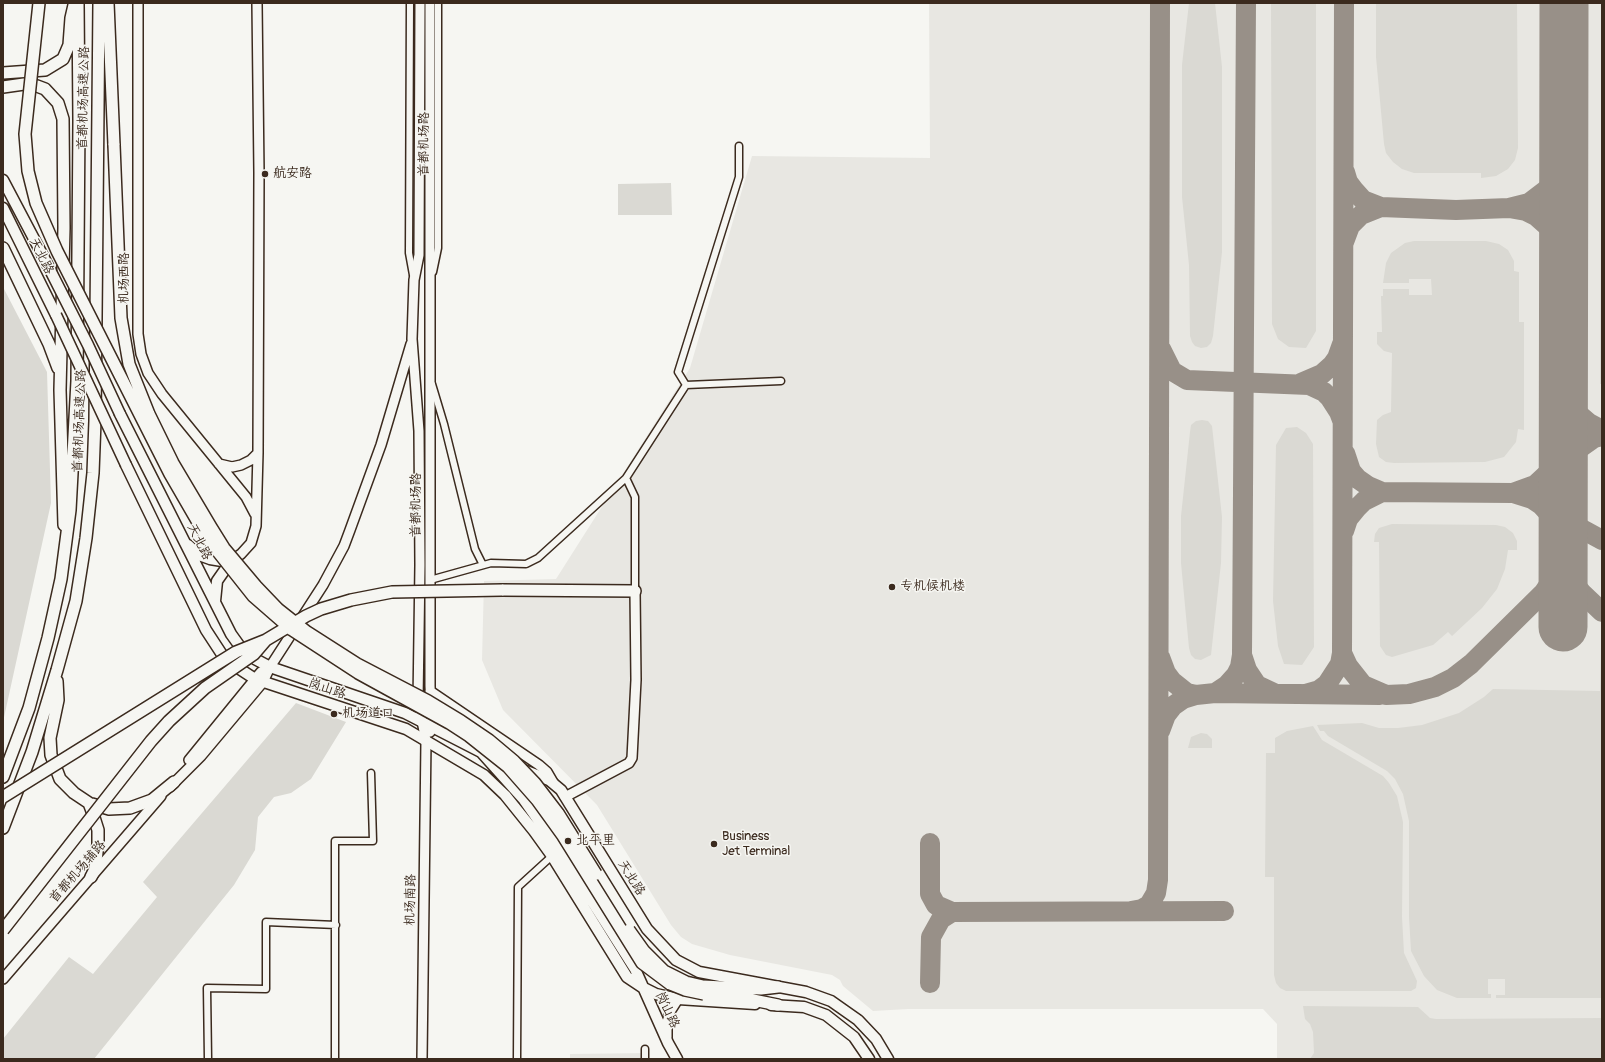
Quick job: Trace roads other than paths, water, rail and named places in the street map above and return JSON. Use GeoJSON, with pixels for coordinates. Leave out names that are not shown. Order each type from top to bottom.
{"type":"FeatureCollection","features":[{"type":"Feature","properties":{"kind":"highway"},"geometry":{"type":"LineString","coordinates":[[38,3],[25,140],[29,179],[36,203],[54,244],[135,407],[170,474],[204,534],[217,553],[253,596],[292,630],[352,670],[449,723],[474,739],[508,767],[537,800],[563,836],[642,963],[670,984],[685,990],[778,988]]}},
{"type":"Feature","properties":{"kind":"highway"},"geometry":{"type":"LineString","coordinates":[[3,73],[45,70],[63,59],[69,45],[71,18],[75,3]]}},
{"type":"Feature","properties":{"kind":"highway","name":"首都机场高速公路"},"geometry":{"type":"LineString","coordinates":[[3,777],[29,708],[50,631],[66,548],[73,483],[76,408],[79,121],[78,3]]}},
{"type":"Feature","properties":{"kind":"highway","name":"首都机场高速公路"},"geometry":{"type":"LineString","coordinates":[[3,828],[32,752],[57,670],[80,582],[93,473],[96,399],[99,3]]}},
{"type":"Feature","properties":{"kind":"highway"},"geometry":{"type":"LineString","coordinates":[[108,3],[121,318],[129,364],[141,398],[173,463],[204,517],[224,548],[268,598],[307,632],[351,660],[428,701],[461,721],[489,740],[514,761],[558,813],[627,926],[644,951],[658,965],[673,976],[703,990],[778,1005]]}},
{"type":"Feature","properties":{"kind":"highway"},"geometry":{"type":"LineString","coordinates":[[3,87],[24,84],[45,89],[58,103],[63,119],[64,228],[60,390],[63,511],[66,548]]}},
{"type":"Feature","properties":{"kind":"highway"},"geometry":{"type":"LineString","coordinates":[[3,248],[55,358],[60,390]]}},
{"type":"Feature","properties":{"kind":"highway"},"geometry":{"type":"LineString","coordinates":[[3,797],[236,652],[266,640],[296,621],[321,609],[372,595],[406,591],[635,591]]}},
{"type":"Feature","properties":{"kind":"highway"},"geometry":{"type":"LineString","coordinates":[[3,930],[151,741],[169,721],[205,688],[254,654],[266,640]]}},
{"type":"Feature","properties":{"kind":"highway"},"geometry":{"type":"LineString","coordinates":[[57,670],[58,700],[50,738],[52,759],[60,779],[89,803],[109,809],[130,808],[152,800],[174,782]]}},
{"type":"Feature","properties":{"kind":"highway"},"geometry":{"type":"LineString","coordinates":[[89,803],[98,836],[96,862],[91,877]]}},
{"type":"Feature","properties":{"kind":"main road","name":"天北路"},"geometry":{"type":"LineString","coordinates":[[3,180],[88,345],[120,414],[231,634],[241,648],[255,660],[270,667]]}},
{"type":"Feature","properties":{"kind":"main road","name":"天北路"},"geometry":{"type":"LineString","coordinates":[[3,208],[56,315],[126,465],[214,643],[229,662],[259,681]]}},
{"type":"Feature","properties":{"kind":"main road"},"geometry":{"type":"LineString","coordinates":[[182,538],[191,549],[199,555],[216,560],[231,561]]}},
{"type":"Feature","properties":{"kind":"main road"},"geometry":{"type":"LineString","coordinates":[[215,603],[217,581],[231,561]]}},
{"type":"Feature","properties":{"kind":"main road","name":"岗山路"},"geometry":{"type":"LineString","coordinates":[[270,667],[405,713],[432,727]]}},
{"type":"Feature","properties":{"kind":"main road","name":"岗山路"},"geometry":{"type":"LineString","coordinates":[[259,681],[290,689],[406,729],[426,741]]}},
{"type":"Feature","properties":{"kind":"main road","name":"天北路"},"geometry":{"type":"LineString","coordinates":[[432,727],[481,752],[495,761],[536,774],[554,784],[565,796],[647,929],[669,954],[687,967],[699,972],[811,993],[845,1009],[870,1032],[888,1059]]}},
{"type":"Feature","properties":{"kind":"main road"},"geometry":{"type":"LineString","coordinates":[[426,741],[476,769],[494,784],[527,821],[552,856],[627,977],[656,994],[678,999],[778,1005],[810,1009],[831,1018],[854,1037],[869,1059]]}},
{"type":"Feature","properties":{"kind":"main road","name":"天北路"},"geometry":{"type":"LineString","coordinates":[[481,752],[524,800],[560,851],[635,969],[642,987]]}},
{"type":"Feature","properties":{"kind":"main road","name":"岗山路"},"geometry":{"type":"LineString","coordinates":[[642,987],[677,1059]]}},
{"type":"Feature","properties":{"kind":"street","name":"机场西路"},"geometry":{"type":"LineString","coordinates":[[138,3],[138,302],[141,354],[148,373],[162,394],[246,497],[256,516]]}},
{"type":"Feature","properties":{"kind":"street"},"geometry":{"type":"LineString","coordinates":[[231,561],[241,554],[251,543],[256,526],[258,452],[259,136],[257,3]]}},
{"type":"Feature","properties":{"kind":"street","name":"首都机场路"},"geometry":{"type":"LineString","coordinates":[[410,3],[409,253],[414,280]]}},
{"type":"Feature","properties":{"kind":"street","name":"首都机场路"},"geometry":{"type":"LineString","coordinates":[[420,3],[419,255],[414,280],[412,339],[419,431],[418,701],[426,741]]}},
{"type":"Feature","properties":{"kind":"street","name":"首都机场路"},"geometry":{"type":"LineString","coordinates":[[430,3],[431,284],[429,375],[430,691],[432,727]]}},
{"type":"Feature","properties":{"kind":"street","name":"首都机场路"},"geometry":{"type":"LineString","coordinates":[[431,284],[438,248],[438,3]]}},
{"type":"Feature","properties":{"kind":"street"},"geometry":{"type":"LineString","coordinates":[[686,385],[678,372],[739,177],[739,146]]}},
{"type":"Feature","properties":{"kind":"street"},"geometry":{"type":"LineString","coordinates":[[412,339],[430,339]]}},
{"type":"Feature","properties":{"kind":"street","name":"首都机场路"},"geometry":{"type":"LineString","coordinates":[[259,681],[262,672],[270,667],[323,585],[344,546],[381,445],[412,339]]}},
{"type":"Feature","properties":{"kind":"street"},"geometry":{"type":"LineString","coordinates":[[429,375],[444,424],[475,549],[483,565]]}},
{"type":"Feature","properties":{"kind":"street"},"geometry":{"type":"LineString","coordinates":[[686,385],[781,381]]}},
{"type":"Feature","properties":{"kind":"street"},"geometry":{"type":"LineString","coordinates":[[430,580],[483,565],[526,564],[533,562],[626,478],[686,385]]}},
{"type":"Feature","properties":{"kind":"street"},"geometry":{"type":"LineString","coordinates":[[219,464],[232,467],[241,465],[251,460],[258,452]]}},
{"type":"Feature","properties":{"kind":"street"},"geometry":{"type":"LineString","coordinates":[[565,796],[629,764],[632,758],[636,680],[634,497],[626,478]]}},
{"type":"Feature","properties":{"kind":"street","name":"首都机场辅路"},"geometry":{"type":"LineString","coordinates":[[3,979],[174,782],[196,752],[259,681]]}},
{"type":"Feature","properties":{"kind":"street"},"geometry":{"type":"LineString","coordinates":[[430,691],[548,772],[554,784]]}},
{"type":"Feature","properties":{"kind":"street"},"geometry":{"type":"LineString","coordinates":[[426,741],[432,727]]}},
{"type":"Feature","properties":{"kind":"street","name":"机场南路"},"geometry":{"type":"LineString","coordinates":[[422,1059],[426,741]]}},
{"type":"Feature","properties":{"kind":"street"},"geometry":{"type":"LineString","coordinates":[[334,1059],[336,841],[373,841],[371,773]]}},
{"type":"Feature","properties":{"kind":"street"},"geometry":{"type":"LineString","coordinates":[[517,1059],[518,887],[552,856]]}},
{"type":"Feature","properties":{"kind":"street"},"geometry":{"type":"LineString","coordinates":[[208,1059],[207,988],[266,989],[266,922],[336,925]]}},
{"type":"Feature","properties":{"kind":"street","name":"岗山路"},"geometry":{"type":"LineString","coordinates":[[668,1043],[666,1029],[667,1022],[671,1010],[678,999]]}},
{"type":"Feature","properties":{"kind":"street"},"geometry":{"type":"LineString","coordinates":[[644,1049],[645,1059]]}},
{"type":"Feature","properties":{"kind":"place","name":"航安路"},"geometry":{"type":"Point","coordinates":[265,174]}},
{"type":"Feature","properties":{"kind":"place","name":"专机候机楼"},"geometry":{"type":"Point","coordinates":[892,587]}},
{"type":"Feature","properties":{"kind":"place","name":"机场道口"},"geometry":{"type":"Point","coordinates":[334,714]}},
{"type":"Feature","properties":{"kind":"place","name":"北平里"},"geometry":{"type":"Point","coordinates":[568,841]}},
{"type":"Feature","properties":{"kind":"place","name":"Business Jet Terminal"},"geometry":{"type":"Point","coordinates":[714,844]}}]}
